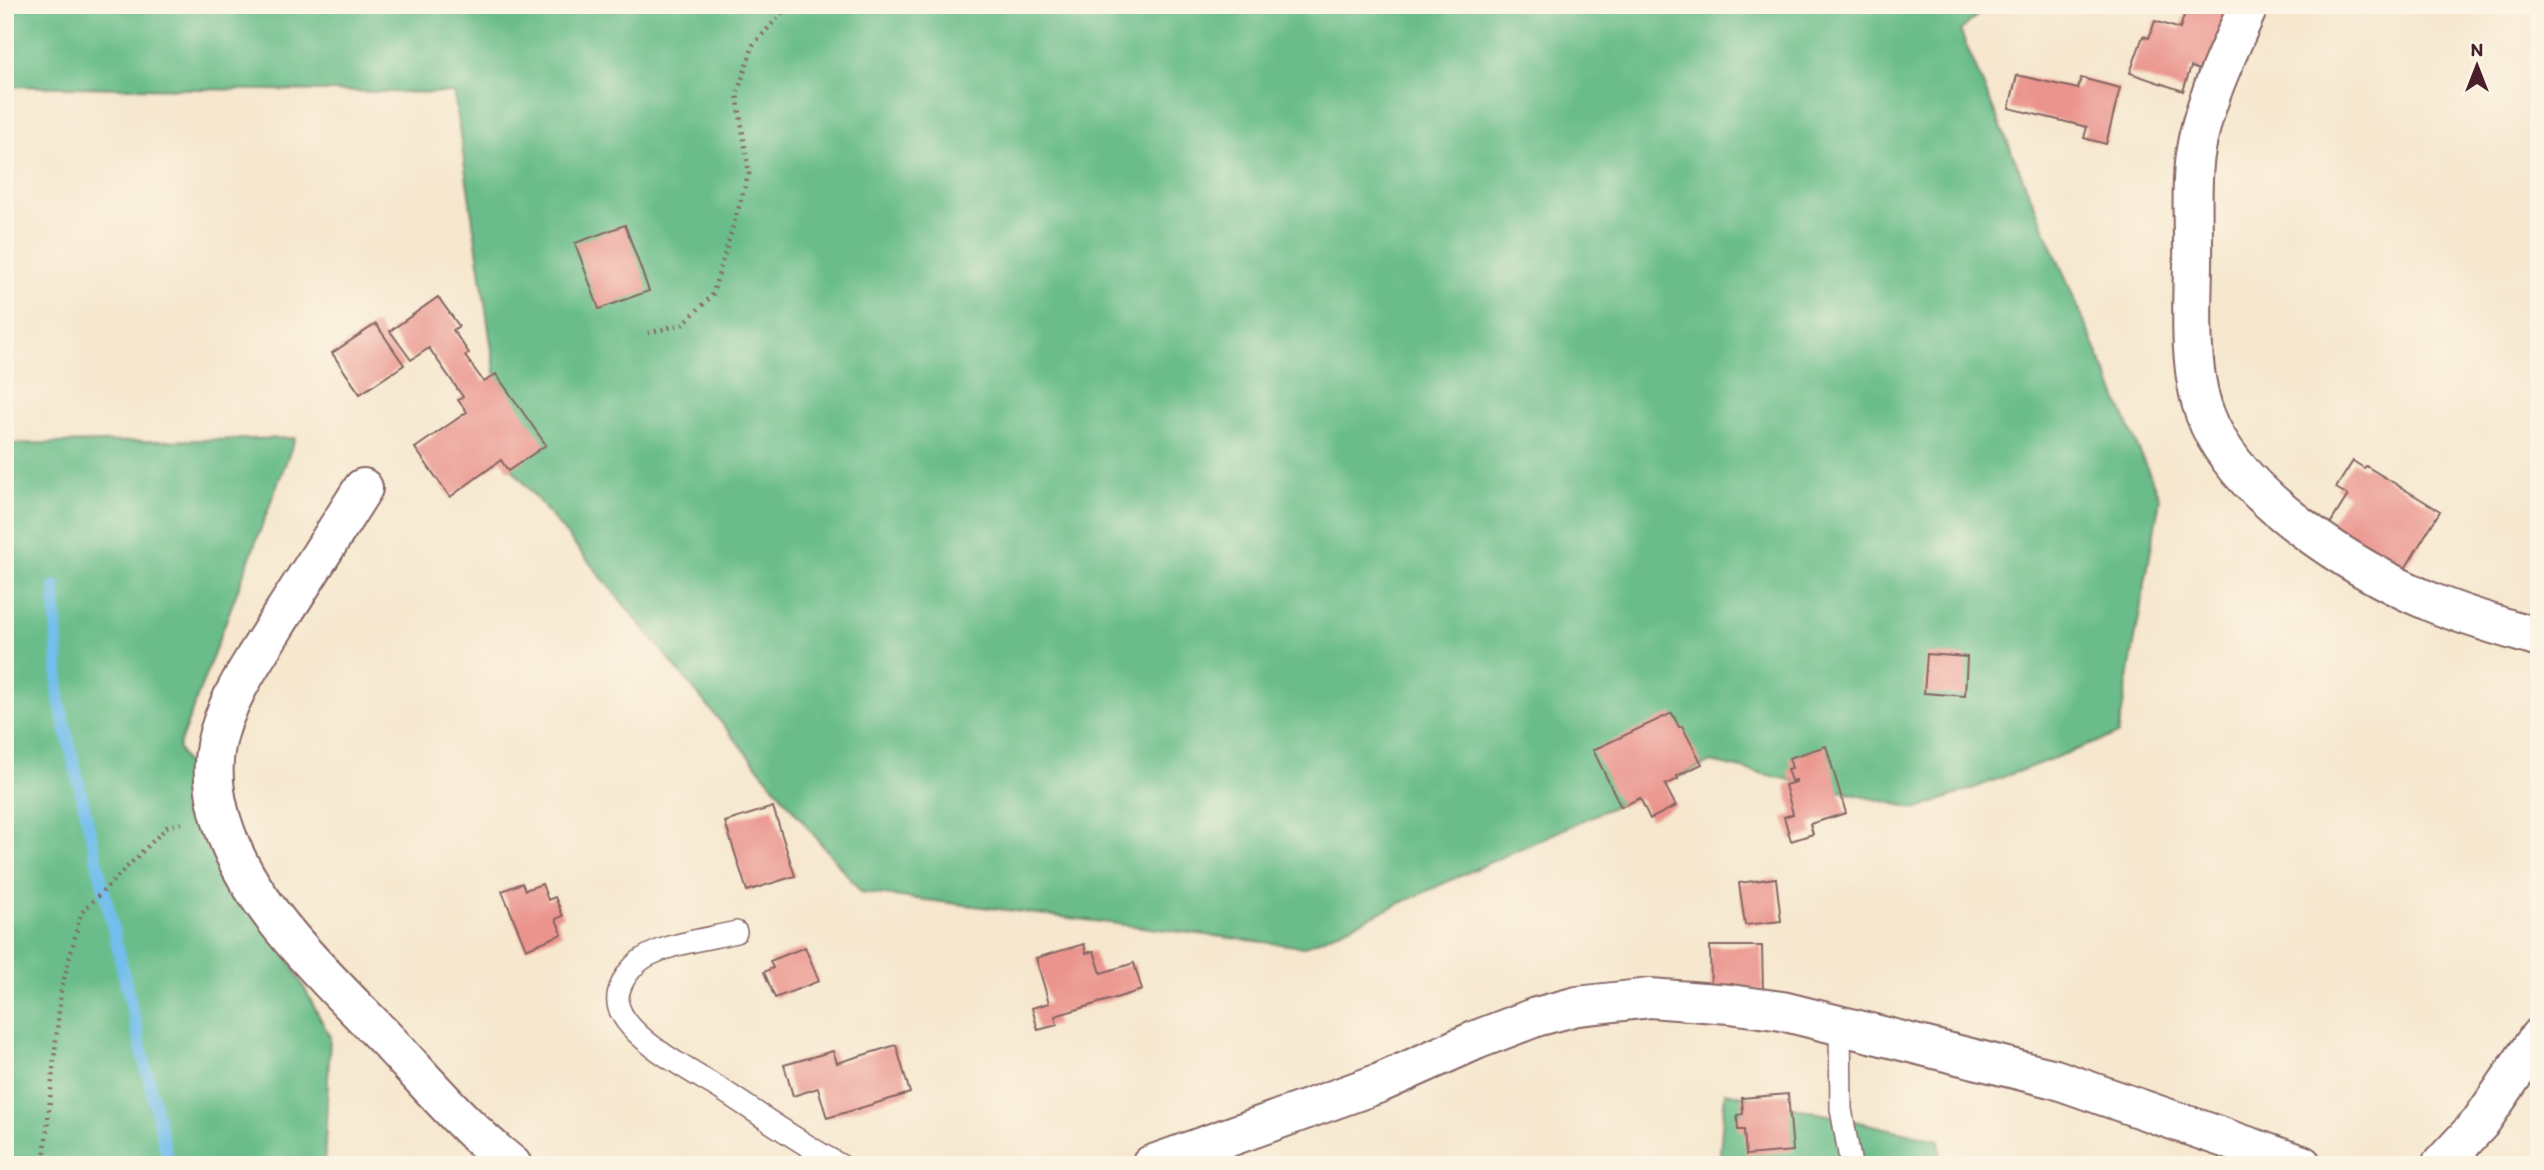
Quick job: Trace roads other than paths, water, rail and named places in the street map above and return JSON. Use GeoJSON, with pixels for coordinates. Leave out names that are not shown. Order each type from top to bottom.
{"type":"FeatureCollection","features":[{"type":"Feature","properties":{"kind":"street"},"geometry":{"type":"LineString","coordinates":[[2249,5],[2203,117],[2195,157],[2194,331],[2198,386],[2213,434],[2248,482],[2315,535],[2375,574],[2433,602],[2539,638]]}},
{"type":"Feature","properties":{"kind":"street"},"geometry":{"type":"LineString","coordinates":[[363,488],[241,679],[224,715],[216,747],[213,779],[220,814],[234,853],[268,908],[310,958],[485,1144],[512,1165]]}},
{"type":"Feature","properties":{"kind":"street"},"geometry":{"type":"LineString","coordinates":[[1151,1165],[1380,1083],[1476,1040],[1536,1017],[1577,1006],[1650,998],[1698,1000],[1782,1011],[2055,1079],[2302,1165]]}},
{"type":"Feature","properties":{"kind":"street"},"geometry":{"type":"LineString","coordinates":[[2441,1165],[2480,1123],[2539,1037]]}},
{"type":"Feature","properties":{"kind":"lane"},"geometry":{"type":"LineString","coordinates":[[736,932],[661,950],[644,958],[635,964],[622,983],[618,1005],[624,1017],[656,1049],[800,1143],[840,1165]]}},
{"type":"Feature","properties":{"kind":"lane"},"geometry":{"type":"LineString","coordinates":[[1840,1024],[1841,1109],[1850,1165]]}},
{"type":"Feature","properties":{"kind":"waterway"},"geometry":{"type":"LineString","coordinates":[[55,586],[59,700],[169,1165]]}}]}
